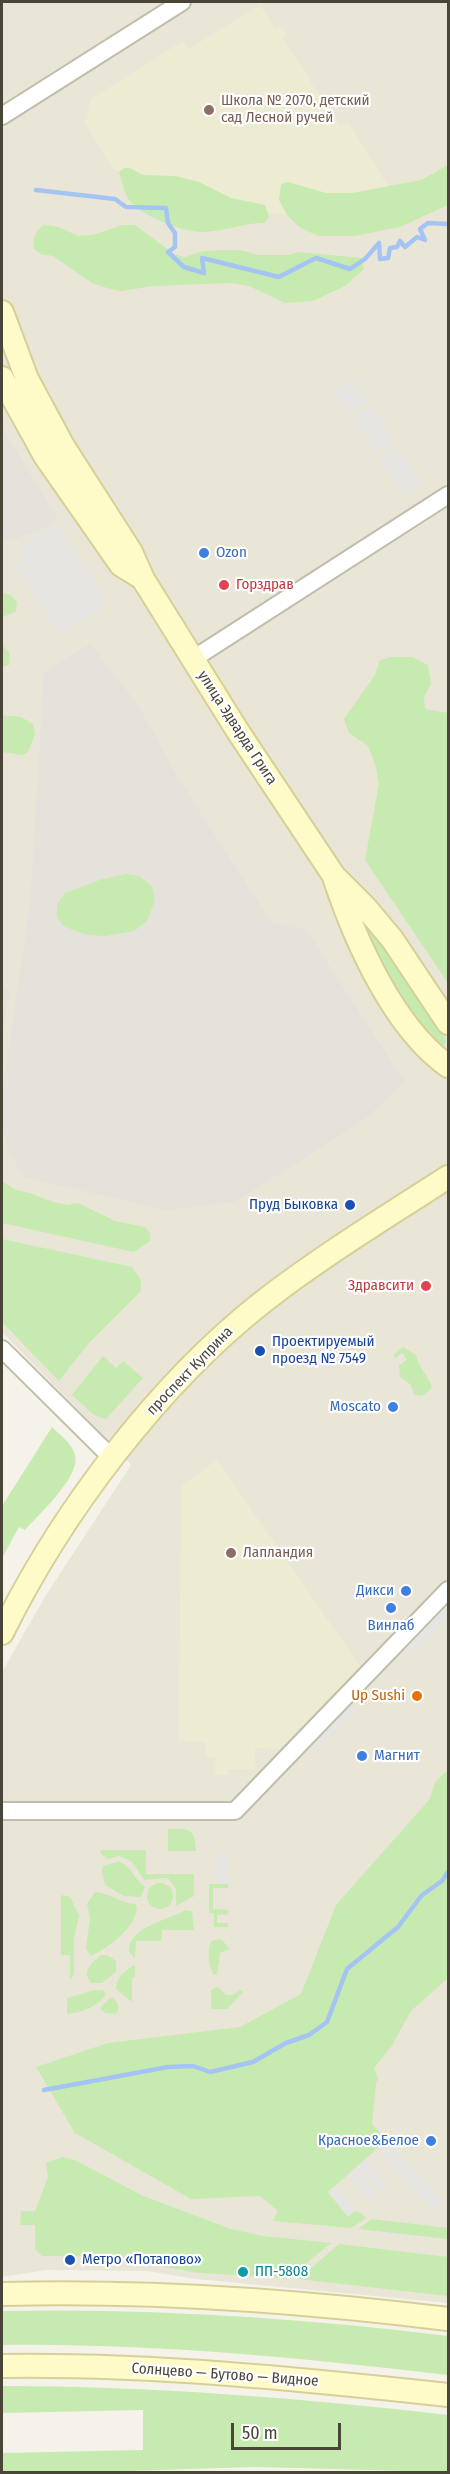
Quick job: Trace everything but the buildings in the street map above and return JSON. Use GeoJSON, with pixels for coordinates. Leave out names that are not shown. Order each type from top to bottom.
{"type":"FeatureCollection","features":[{"type":"Feature","properties":{"kind":"street"},"geometry":{"type":"LineString","coordinates":[[2,116],[182,2]]}},
{"type":"Feature","properties":{"kind":"street","name":"улица Эдварда Грига"},"geometry":{"type":"LineString","coordinates":[[2,312],[27,379],[63,446],[131,552],[143,579],[193,659],[334,876],[366,908],[392,939],[448,1023]]}},
{"type":"Feature","properties":{"kind":"street","name":"улица Эдварда Грига"},"geometry":{"type":"LineString","coordinates":[[2,378],[45,456],[121,566],[143,579]]}},
{"type":"Feature","properties":{"kind":"street"},"geometry":{"type":"LineString","coordinates":[[193,659],[448,495]]}},
{"type":"Feature","properties":{"kind":"street","name":"улица Эдварда Грига"},"geometry":{"type":"LineString","coordinates":[[334,876],[348,918],[383,988],[424,1046],[448,1066]]}},
{"type":"Feature","properties":{"kind":"street","name":"проспект Куприна"},"geometry":{"type":"LineString","coordinates":[[2,1633],[52,1544],[112,1458],[136,1427],[178,1381],[254,1309],[304,1271],[448,1177]]}},
{"type":"Feature","properties":{"kind":"street"},"geometry":{"type":"LineString","coordinates":[[2,1349],[112,1458]]}},
{"type":"Feature","properties":{"kind":"street"},"geometry":{"type":"LineString","coordinates":[[2,1811],[235,1811],[448,1590]]}},
{"type":"Feature","properties":{"kind":"street"},"geometry":{"type":"LineString","coordinates":[[2,2294],[250,2300],[448,2319]]}},
{"type":"Feature","properties":{"kind":"street","name":"Солнцево — Бутово — Видное"},"geometry":{"type":"LineString","coordinates":[[2,2366],[148,2368],[224,2373],[448,2395]]}},
{"type":"Feature","properties":{"kind":"shaded area"},"geometry":{"type":"Polygon","coordinates":[[[2,2],[448,2],[448,2303],[196,2279],[147,2271],[46,2270],[2,2277],[2,1672],[46,1595],[131,1465],[2,1332],[2,2]]]}},
{"type":"Feature","properties":{"kind":"shaded area","name":"Школа № 2070, детский сад Лесной ручей"},"geometry":{"type":"Polygon","coordinates":[[[260,5],[275,29],[281,26],[287,35],[282,38],[340,126],[348,122],[405,213],[287,215],[216,209],[113,169],[85,123],[91,99],[183,41],[189,49],[260,5]]]}},
{"type":"Feature","properties":{"kind":"shaded area"},"geometry":{"type":"Polygon","coordinates":[[[353,379],[368,401],[349,413],[334,392],[353,379]]]}},
{"type":"Feature","properties":{"kind":"shaded area"},"geometry":{"type":"Polygon","coordinates":[[[371,406],[394,442],[375,454],[352,418],[371,406]]]}},
{"type":"Feature","properties":{"kind":"shaded area"},"geometry":{"type":"Polygon","coordinates":[[[2,425],[57,517],[48,527],[2,543],[2,425]]]}},
{"type":"Feature","properties":{"kind":"shaded area"},"geometry":{"type":"Polygon","coordinates":[[[397,447],[421,482],[402,495],[378,459],[397,447]]]}},
{"type":"Feature","properties":{"kind":"shaded area"},"geometry":{"type":"Polygon","coordinates":[[[57,523],[108,604],[58,635],[14,566],[25,559],[18,547],[57,523]]]}},
{"type":"Feature","properties":{"kind":"shaded area"},"geometry":{"type":"Polygon","coordinates":[[[90,644],[138,705],[180,781],[271,922],[306,930],[404,1081],[364,1120],[235,1202],[166,1210],[24,1177],[10,1154],[2,1128],[2,1095],[30,904],[44,672],[90,644]]]}},
{"type":"Feature","properties":{"kind":"shaded area"},"geometry":{"type":"Polygon","coordinates":[[[2,988],[10,990],[2,1039],[2,988]]]}},
{"type":"Feature","properties":{"kind":"shaded area","name":"Лапландия"},"geometry":{"type":"Polygon","coordinates":[[[217,1460],[360,1666],[280,1749],[255,1748],[254,1769],[229,1769],[228,1775],[214,1775],[215,1757],[206,1757],[206,1742],[179,1741],[181,1486],[217,1460]]]}},
{"type":"Feature","properties":{"kind":"shaded area"},"geometry":{"type":"Polygon","coordinates":[[[443,1606],[448,1610],[448,1616],[411,1655],[403,1647],[443,1606]]]}},
{"type":"Feature","properties":{"kind":"shaded area"},"geometry":{"type":"Polygon","coordinates":[[[348,1703],[356,1710],[316,1752],[308,1745],[348,1703]]]}},
{"type":"Feature","properties":{"kind":"shaded area"},"geometry":{"type":"Polygon","coordinates":[[[215,1854],[229,1854],[227,1884],[215,1884],[215,1854]]]}},
{"type":"Feature","properties":{"kind":"shaded area"},"geometry":{"type":"Polygon","coordinates":[[[387,2140],[442,2202],[433,2211],[377,2149],[387,2140]]]}},
{"type":"Feature","properties":{"kind":"shaded area"},"geometry":{"type":"Polygon","coordinates":[[[366,2159],[390,2186],[382,2194],[357,2166],[366,2159]]]}},
{"type":"Feature","properties":{"kind":"shaded area"},"geometry":{"type":"Polygon","coordinates":[[[355,2168],[379,2196],[371,2203],[347,2175],[355,2168]]]}},
{"type":"Feature","properties":{"kind":"shaded area"},"geometry":{"type":"Polygon","coordinates":[[[336,2185],[356,2210],[348,2217],[328,2192],[336,2185]]]}},
{"type":"Feature","properties":{"kind":"green space"},"geometry":{"type":"Polygon","coordinates":[[[448,165],[448,205],[400,227],[355,236],[318,236],[299,227],[287,215],[279,200],[281,184],[288,182],[326,193],[352,193],[421,180],[448,165]]]}},
{"type":"Feature","properties":{"kind":"green space"},"geometry":{"type":"Polygon","coordinates":[[[124,168],[130,168],[143,175],[175,176],[199,182],[231,198],[265,205],[269,217],[264,223],[204,232],[176,227],[145,213],[131,202],[125,192],[119,172],[124,168]]]}},
{"type":"Feature","properties":{"kind":"green space"},"geometry":{"type":"Polygon","coordinates":[[[43,225],[59,227],[78,236],[93,235],[122,225],[135,225],[174,254],[185,257],[204,251],[223,250],[240,250],[258,255],[287,255],[300,252],[362,258],[364,269],[345,286],[313,301],[285,303],[249,286],[230,283],[154,286],[121,291],[92,283],[53,256],[41,254],[34,249],[35,236],[43,225]]]}},
{"type":"Feature","properties":{"kind":"green space"},"geometry":{"type":"Polygon","coordinates":[[[2,593],[11,595],[17,603],[16,612],[2,617],[2,593]]]}},
{"type":"Feature","properties":{"kind":"green space"},"geometry":{"type":"Polygon","coordinates":[[[2,646],[8,651],[10,659],[9,665],[2,667],[2,646]]]}},
{"type":"Feature","properties":{"kind":"green space"},"geometry":{"type":"Polygon","coordinates":[[[390,657],[412,657],[428,665],[431,684],[424,697],[425,709],[448,713],[448,983],[365,860],[379,784],[375,763],[367,745],[349,733],[344,719],[375,675],[380,660],[390,657]]]}},
{"type":"Feature","properties":{"kind":"green space"},"geometry":{"type":"Polygon","coordinates":[[[2,715],[21,717],[33,724],[35,734],[28,752],[22,755],[2,752],[2,715]]]}},
{"type":"Feature","properties":{"kind":"green space"},"geometry":{"type":"Polygon","coordinates":[[[126,874],[139,876],[152,886],[155,901],[146,922],[134,931],[106,936],[87,935],[63,926],[57,917],[57,905],[65,893],[102,879],[126,874]]]}},
{"type":"Feature","properties":{"kind":"green space"},"geometry":{"type":"Polygon","coordinates":[[[371,933],[375,934],[441,1025],[446,1042],[443,1047],[435,1045],[395,990],[376,956],[371,943],[371,933]]]}},
{"type":"Feature","properties":{"kind":"green space"},"geometry":{"type":"Polygon","coordinates":[[[2,1181],[16,1190],[53,1202],[68,1205],[78,1203],[115,1221],[145,1227],[150,1234],[150,1241],[134,1252],[2,1223],[2,1181]]]}},
{"type":"Feature","properties":{"kind":"green space"},"geometry":{"type":"Polygon","coordinates":[[[2,1239],[132,1267],[141,1280],[141,1291],[88,1344],[59,1381],[2,1322],[2,1239]]]}},
{"type":"Feature","properties":{"kind":"green space"},"geometry":{"type":"Polygon","coordinates":[[[403,1347],[416,1355],[432,1388],[422,1396],[415,1395],[410,1384],[400,1377],[399,1365],[407,1360],[402,1353],[395,1358],[393,1355],[403,1347]]]}},
{"type":"Feature","properties":{"kind":"green space"},"geometry":{"type":"Polygon","coordinates":[[[103,1356],[116,1368],[123,1361],[143,1378],[106,1419],[94,1415],[72,1395],[103,1356]]]}},
{"type":"Feature","properties":{"kind":"green space"},"geometry":{"type":"Polygon","coordinates":[[[52,1427],[74,1452],[76,1461],[73,1471],[59,1493],[25,1530],[19,1527],[2,1558],[2,1506],[52,1427]]]}},
{"type":"Feature","properties":{"kind":"green space"},"geometry":{"type":"Polygon","coordinates":[[[448,1770],[448,1978],[411,2011],[391,2047],[374,2068],[378,2079],[372,2124],[387,2140],[328,2192],[349,2216],[356,2210],[366,2218],[351,2228],[273,2221],[278,2211],[260,2196],[191,2199],[75,2133],[36,2067],[108,2043],[240,2027],[301,1994],[336,1905],[429,1800],[435,1782],[448,1770]]]}},
{"type":"Feature","properties":{"kind":"green space"},"geometry":{"type":"Polygon","coordinates":[[[168,1829],[182,1829],[193,1833],[196,1851],[168,1851],[168,1829]]]}},
{"type":"Feature","properties":{"kind":"green space"},"geometry":{"type":"Polygon","coordinates":[[[100,1850],[146,1850],[146,1874],[194,1874],[194,1896],[176,1906],[176,1889],[168,1878],[144,1880],[132,1862],[120,1856],[108,1859],[101,1854],[100,1850]]]}},
{"type":"Feature","properties":{"kind":"green space"},"geometry":{"type":"Polygon","coordinates":[[[119,1861],[127,1866],[145,1887],[141,1897],[124,1896],[105,1885],[103,1866],[119,1861]]]}},
{"type":"Feature","properties":{"kind":"green space"},"geometry":{"type":"Polygon","coordinates":[[[160,1883],[169,1887],[173,1896],[169,1905],[160,1909],[151,1905],[147,1896],[151,1887],[160,1883]]]}},
{"type":"Feature","properties":{"kind":"green space"},"geometry":{"type":"Polygon","coordinates":[[[209,1884],[228,1884],[228,1888],[213,1888],[213,1909],[228,1910],[228,1914],[217,1915],[217,1923],[228,1923],[228,1927],[214,1927],[214,1913],[209,1913],[209,1884]]]}},
{"type":"Feature","properties":{"kind":"green space"},"geometry":{"type":"Polygon","coordinates":[[[95,1892],[135,1904],[137,1908],[132,1923],[126,1930],[106,1948],[91,1956],[86,1949],[90,1917],[87,1904],[95,1892]]]}},
{"type":"Feature","properties":{"kind":"green space"},"geometry":{"type":"Polygon","coordinates":[[[61,1895],[70,1897],[79,1915],[74,1939],[74,1974],[70,1980],[70,1955],[61,1955],[61,1895]]]}},
{"type":"Feature","properties":{"kind":"green space"},"geometry":{"type":"Polygon","coordinates":[[[185,1910],[192,1911],[194,1930],[162,1930],[161,1941],[136,1941],[135,1958],[129,1952],[135,1936],[142,1930],[185,1910]]]}},
{"type":"Feature","properties":{"kind":"green space"},"geometry":{"type":"Polygon","coordinates":[[[221,1939],[230,1949],[220,1953],[217,1975],[214,1975],[209,1963],[210,1945],[211,1941],[221,1939]]]}},
{"type":"Feature","properties":{"kind":"green space"},"geometry":{"type":"Polygon","coordinates":[[[101,1955],[107,1955],[116,1961],[116,1972],[102,1983],[91,1983],[87,1971],[101,1955]]]}},
{"type":"Feature","properties":{"kind":"green space"},"geometry":{"type":"Polygon","coordinates":[[[135,1965],[135,1977],[132,1978],[132,2002],[116,1989],[122,1974],[135,1965]]]}},
{"type":"Feature","properties":{"kind":"green space"},"geometry":{"type":"Polygon","coordinates":[[[218,1987],[226,1995],[233,1995],[240,1990],[243,1992],[227,2009],[211,2009],[211,1990],[218,1987]]]}},
{"type":"Feature","properties":{"kind":"green space"},"geometry":{"type":"Polygon","coordinates":[[[103,1990],[106,1994],[94,2005],[67,2014],[67,1998],[103,1990]]]}},
{"type":"Feature","properties":{"kind":"green space"},"geometry":{"type":"Polygon","coordinates":[[[111,1997],[118,2004],[116,2014],[105,2013],[100,2008],[111,1997]]]}},
{"type":"Feature","properties":{"kind":"green space"},"geometry":{"type":"Polygon","coordinates":[[[63,2157],[77,2161],[141,2195],[231,2229],[263,2236],[331,2243],[288,2279],[247,2276],[247,2269],[240,2269],[239,2275],[199,2273],[148,2264],[147,2257],[42,2256],[35,2249],[35,2225],[20,2225],[21,2211],[35,2211],[48,2177],[46,2163],[63,2157]]]}},
{"type":"Feature","properties":{"kind":"green space"},"geometry":{"type":"Polygon","coordinates":[[[372,2219],[448,2228],[448,2239],[358,2229],[372,2219]]]}},
{"type":"Feature","properties":{"kind":"green space"},"geometry":{"type":"Polygon","coordinates":[[[339,2244],[448,2257],[448,2296],[298,2279],[339,2244]]]}},
{"type":"Feature","properties":{"kind":"green space"},"geometry":{"type":"Polygon","coordinates":[[[2,2311],[114,2311],[282,2319],[448,2336],[448,2375],[170,2349],[2,2345],[2,2311]]]}},
{"type":"Feature","properties":{"kind":"green space"},"geometry":{"type":"Polygon","coordinates":[[[2,2386],[114,2388],[225,2394],[448,2415],[448,2472],[255,2467],[94,2472],[2,2472],[2,2453],[143,2450],[143,2410],[2,2413],[2,2386]]]}},
{"type":"Feature","properties":{"kind":"waterway"},"geometry":{"type":"LineString","coordinates":[[36,190],[115,199],[126,207],[166,208],[168,223],[175,233],[175,247],[168,252],[184,267],[204,273],[202,258],[279,277],[316,258],[350,269],[365,259],[379,243],[380,259],[388,258],[390,248],[397,247],[400,241],[405,247],[417,237],[425,240],[420,229],[428,223],[448,224]]}},
{"type":"Feature","properties":{"kind":"waterway"},"geometry":{"type":"LineString","coordinates":[[44,2090],[168,2067],[193,2066],[210,2072],[253,2062],[286,2043],[309,2035],[327,2022],[347,1969],[398,1927],[422,1895],[442,1881],[448,1872]]}},
{"type":"Feature","properties":{"kind":"place","name":"Школа № 2070, детский сад Лесной ручей"},"geometry":{"type":"Point","coordinates":[209,110]}},
{"type":"Feature","properties":{"kind":"place","name":"Ozon"},"geometry":{"type":"Point","coordinates":[204,553]}},
{"type":"Feature","properties":{"kind":"place","name":"Горздрав"},"geometry":{"type":"Point","coordinates":[224,585]}},
{"type":"Feature","properties":{"kind":"place","name":"Пруд Быковка"},"geometry":{"type":"Point","coordinates":[350,1205]}},
{"type":"Feature","properties":{"kind":"place","name":"Здравсити"},"geometry":{"type":"Point","coordinates":[426,1286]}},
{"type":"Feature","properties":{"kind":"place","name":"Проектируемый проезд № 7549"},"geometry":{"type":"Point","coordinates":[260,1351]}},
{"type":"Feature","properties":{"kind":"place","name":"Moscato"},"geometry":{"type":"Point","coordinates":[393,1407]}},
{"type":"Feature","properties":{"kind":"place","name":"Лапландия"},"geometry":{"type":"Point","coordinates":[231,1553]}},
{"type":"Feature","properties":{"kind":"place","name":"Дикси"},"geometry":{"type":"Point","coordinates":[406,1591]}},
{"type":"Feature","properties":{"kind":"place","name":"Винлаб"},"geometry":{"type":"Point","coordinates":[391,1608]}},
{"type":"Feature","properties":{"kind":"place","name":"Up Sushi"},"geometry":{"type":"Point","coordinates":[417,1696]}},
{"type":"Feature","properties":{"kind":"place","name":"Магнит"},"geometry":{"type":"Point","coordinates":[362,1756]}},
{"type":"Feature","properties":{"kind":"place","name":"Красное&Белое"},"geometry":{"type":"Point","coordinates":[431,2141]}},
{"type":"Feature","properties":{"kind":"place","name":"Метро «Потапово»"},"geometry":{"type":"Point","coordinates":[70,2260]}},
{"type":"Feature","properties":{"kind":"place","name":"ПП-5808"},"geometry":{"type":"Point","coordinates":[243,2272]}}]}
